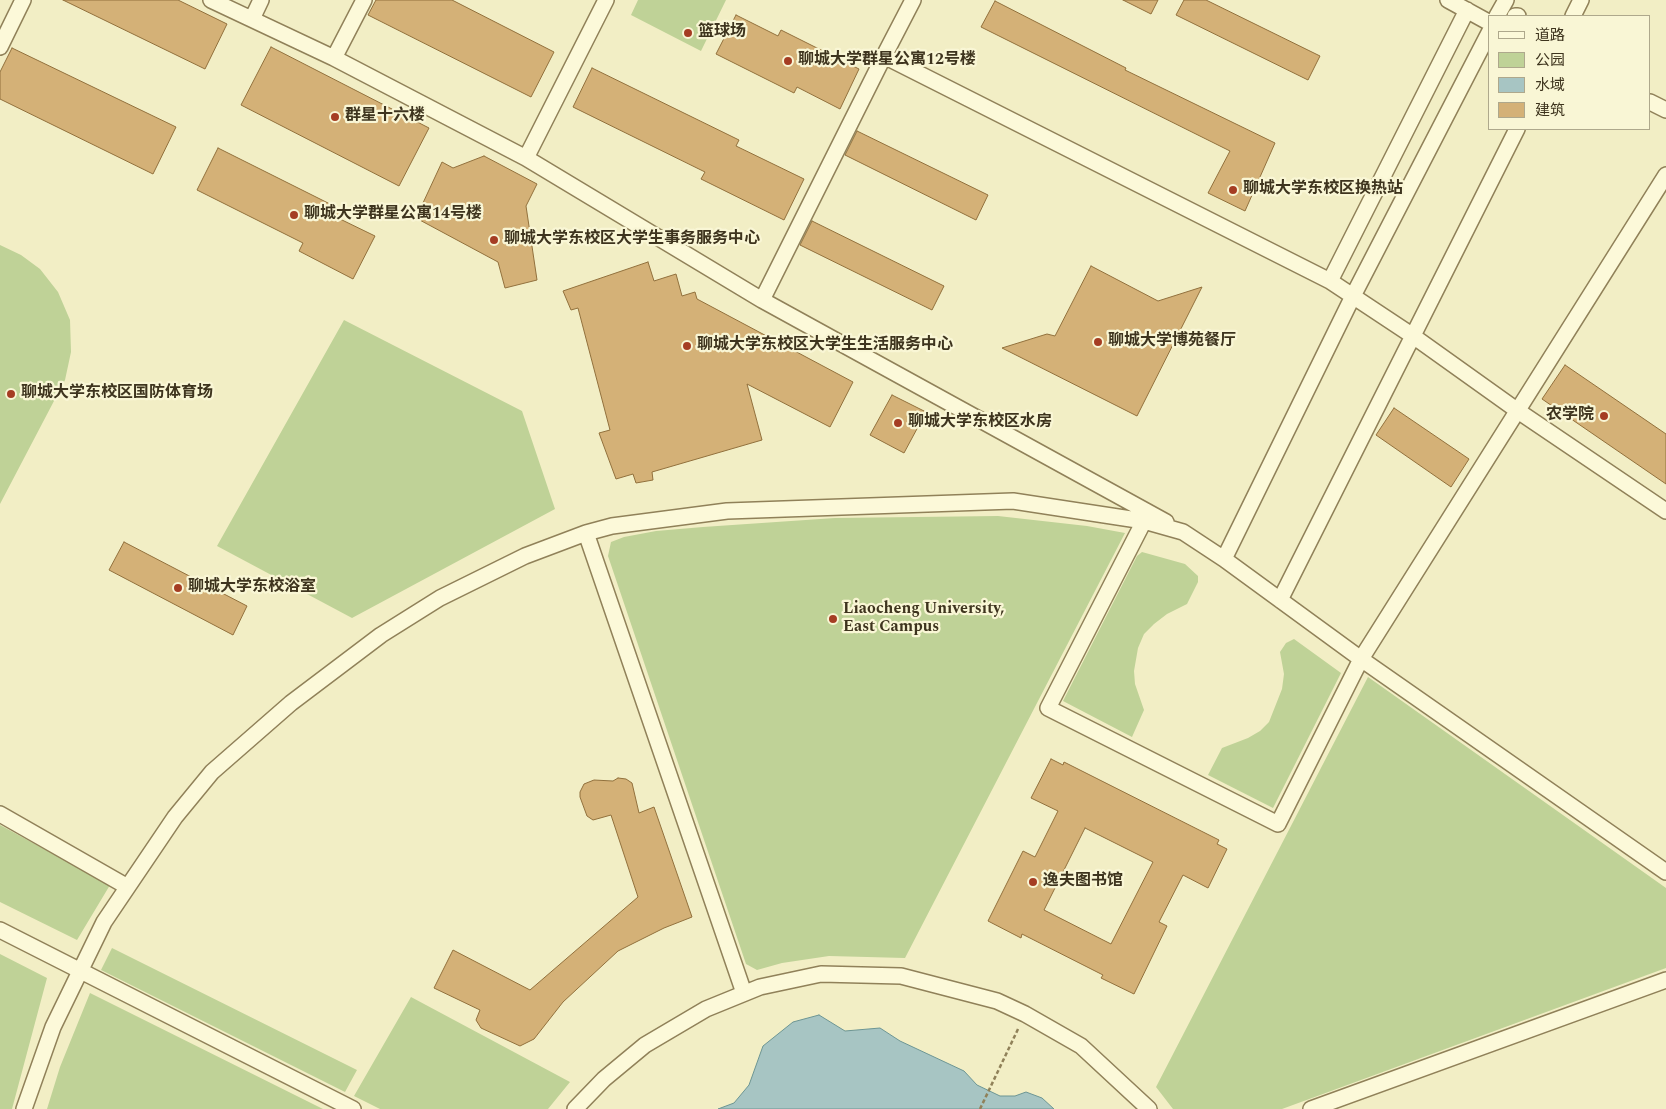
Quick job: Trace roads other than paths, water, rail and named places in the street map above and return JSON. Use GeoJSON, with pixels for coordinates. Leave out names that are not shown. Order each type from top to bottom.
{"type":"FeatureCollection","features":[{"type":"Feature","properties":{"kind":"street"},"geometry":{"type":"LineString","coordinates":[[0,47],[23,0]]}},
{"type":"Feature","properties":{"kind":"street"},"geometry":{"type":"LineString","coordinates":[[211,0],[334,58],[526,158],[762,300],[1124,497],[1183,532],[1224,559],[1361,659],[1666,872]]}},
{"type":"Feature","properties":{"kind":"street"},"geometry":{"type":"LineString","coordinates":[[252,19],[262,0]]}},
{"type":"Feature","properties":{"kind":"street"},"geometry":{"type":"LineString","coordinates":[[334,58],[364,0]]}},
{"type":"Feature","properties":{"kind":"street"},"geometry":{"type":"LineString","coordinates":[[526,158],[606,0]]}},
{"type":"Feature","properties":{"kind":"street"},"geometry":{"type":"LineString","coordinates":[[762,300],[913,0]]}},
{"type":"Feature","properties":{"kind":"street"},"geometry":{"type":"LineString","coordinates":[[1448,0],[1488,22]]}},
{"type":"Feature","properties":{"kind":"street"},"geometry":{"type":"LineString","coordinates":[[1498,15],[1506,0]]}},
{"type":"Feature","properties":{"kind":"street"},"geometry":{"type":"LineString","coordinates":[[1574,15],[1581,0]]}},
{"type":"Feature","properties":{"kind":"street"},"geometry":{"type":"LineString","coordinates":[[1330,281],[1467,10]]}},
{"type":"Feature","properties":{"kind":"street"},"geometry":{"type":"LineString","coordinates":[[1224,559],[1353,296],[1488,35]]}},
{"type":"Feature","properties":{"kind":"street"},"geometry":{"type":"LineString","coordinates":[[884,56],[1330,281],[1413,336],[1518,412],[1666,511]]}},
{"type":"Feature","properties":{"kind":"street"},"geometry":{"type":"LineString","coordinates":[[1651,102],[1666,110]]}},
{"type":"Feature","properties":{"kind":"street"},"geometry":{"type":"LineString","coordinates":[[1280,600],[1516,130]]}},
{"type":"Feature","properties":{"kind":"street"},"geometry":{"type":"LineString","coordinates":[[1144,521],[1048,708],[1278,824],[1361,659],[1666,175]]}},
{"type":"Feature","properties":{"kind":"street"},"geometry":{"type":"LineString","coordinates":[[1114,518],[1124,497]]}},
{"type":"Feature","properties":{"kind":"street"},"geometry":{"type":"LineString","coordinates":[[24,1109],[53,1027],[104,922],[126,886],[175,817],[212,772],[298,697],[381,635],[440,598],[525,556],[586,534],[642,521],[727,511],[1013,501],[1114,518],[1144,521],[1183,532]]}},
{"type":"Feature","properties":{"kind":"street"},"geometry":{"type":"LineString","coordinates":[[586,534],[744,993]]}},
{"type":"Feature","properties":{"kind":"street"},"geometry":{"type":"LineString","coordinates":[[0,814],[126,886]]}},
{"type":"Feature","properties":{"kind":"street"},"geometry":{"type":"LineString","coordinates":[[0,930],[353,1109]]}},
{"type":"Feature","properties":{"kind":"street"},"geometry":{"type":"LineString","coordinates":[[575,1109],[604,1079],[644,1045],[706,1009],[760,987],[821,974],[901,976],[997,1001],[1025,1014],[1081,1046],[1149,1109]]}},
{"type":"Feature","properties":{"kind":"street"},"geometry":{"type":"LineString","coordinates":[[1311,1109],[1666,980]]}},
{"type":"Feature","properties":{"kind":"water"},"geometry":{"type":"Polygon","coordinates":[[[819,1015],[845,1031],[880,1028],[900,1041],[964,1071],[977,1085],[1000,1096],[1015,1096],[1026,1092],[1042,1098],[1054,1109],[718,1109],[734,1103],[749,1085],[763,1046],[793,1022],[819,1015]]]}},
{"type":"Feature","properties":{"kind":"place","name":"篮球场"},"geometry":{"type":"Point","coordinates":[688,33]}},
{"type":"Feature","properties":{"kind":"place","name":"聊城大学群星公寓12号楼"},"geometry":{"type":"Point","coordinates":[788,61]}},
{"type":"Feature","properties":{"kind":"place","name":"群星十六楼"},"geometry":{"type":"Point","coordinates":[335,117]}},
{"type":"Feature","properties":{"kind":"place","name":"聊城大学东校区换热站"},"geometry":{"type":"Point","coordinates":[1233,190]}},
{"type":"Feature","properties":{"kind":"place","name":"聊城大学群星公寓14号楼"},"geometry":{"type":"Point","coordinates":[294,215]}},
{"type":"Feature","properties":{"kind":"place","name":"聊城大学东校区大学生事务服务中心"},"geometry":{"type":"Point","coordinates":[494,240]}},
{"type":"Feature","properties":{"kind":"place","name":"聊城大学博苑餐厅"},"geometry":{"type":"Point","coordinates":[1098,342]}},
{"type":"Feature","properties":{"kind":"place","name":"聊城大学东校区大学生生活服务中心"},"geometry":{"type":"Point","coordinates":[687,346]}},
{"type":"Feature","properties":{"kind":"place","name":"聊城大学东校区国防体育场"},"geometry":{"type":"Point","coordinates":[11,394]}},
{"type":"Feature","properties":{"kind":"place","name":"农学院"},"geometry":{"type":"Point","coordinates":[1604,416]}},
{"type":"Feature","properties":{"kind":"place","name":"聊城大学东校区水房"},"geometry":{"type":"Point","coordinates":[898,423]}},
{"type":"Feature","properties":{"kind":"place","name":"聊城大学东校浴室"},"geometry":{"type":"Point","coordinates":[178,588]}},
{"type":"Feature","properties":{"kind":"place","name":"Liaocheng University, East Campus"},"geometry":{"type":"Point","coordinates":[833,619]}},
{"type":"Feature","properties":{"kind":"place","name":"逸夫图书馆"},"geometry":{"type":"Point","coordinates":[1033,882]}}]}
